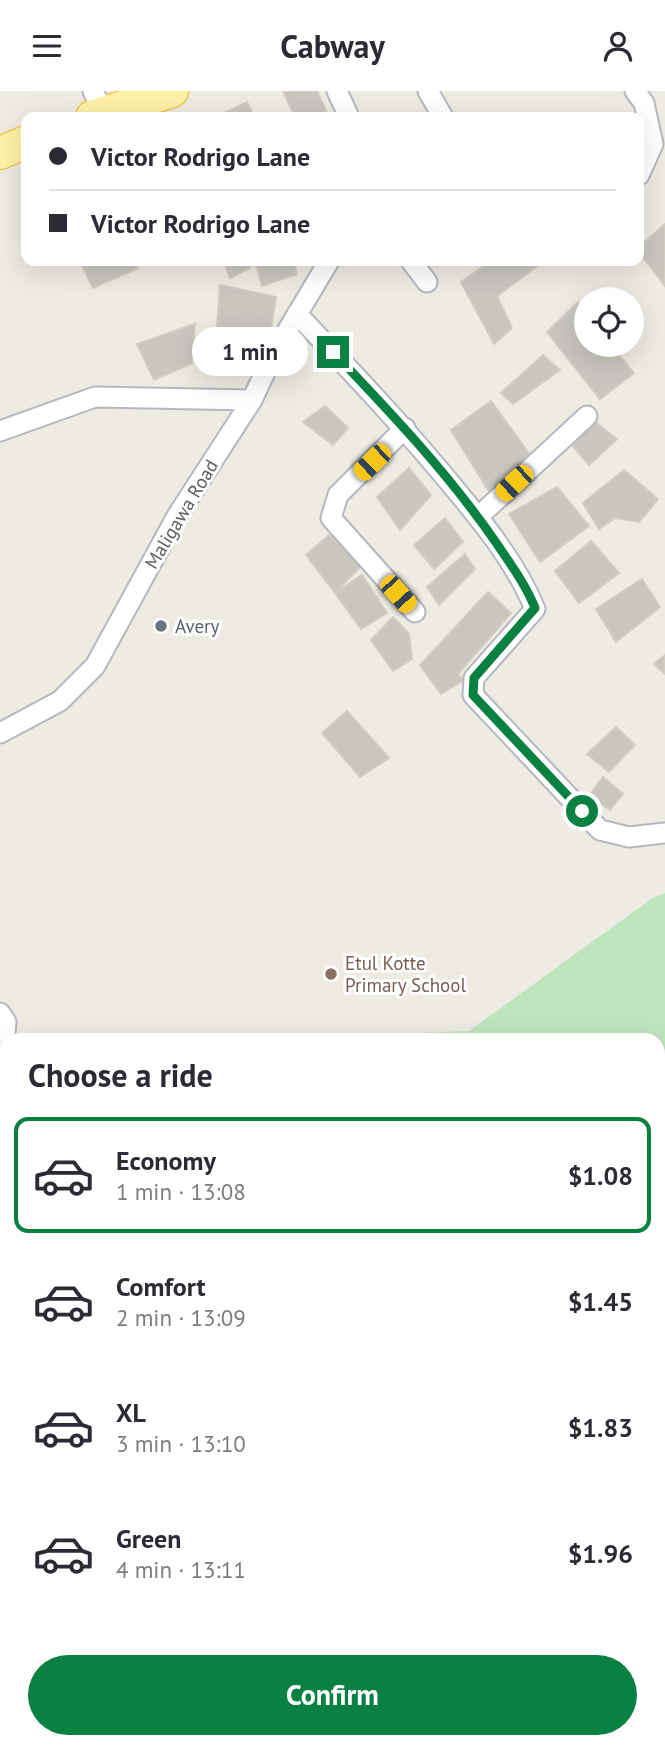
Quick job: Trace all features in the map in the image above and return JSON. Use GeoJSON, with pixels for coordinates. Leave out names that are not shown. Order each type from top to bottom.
{"type":"FeatureCollection","features":[{"type":"Feature","properties":{"kind":"main road"},"geometry":{"type":"LineString","coordinates":[[96,107],[172,91]]}},
{"type":"Feature","properties":{"kind":"main road"},"geometry":{"type":"LineString","coordinates":[[0,152],[21,144]]}},
{"type":"Feature","properties":{"kind":"street"},"geometry":{"type":"LineString","coordinates":[[337,91],[347,112]]}},
{"type":"Feature","properties":{"kind":"street"},"geometry":{"type":"LineString","coordinates":[[428,91],[440,112]]}},
{"type":"Feature","properties":{"kind":"street"},"geometry":{"type":"LineString","coordinates":[[635,91],[644,103],[653,144],[644,164]]}},
{"type":"Feature","properties":{"kind":"street","name":"Maligawa Road"},"geometry":{"type":"LineString","coordinates":[[0,733],[60,701],[95,666],[177,516],[252,400],[274,353],[325,266]]}},
{"type":"Feature","properties":{"kind":"street"},"geometry":{"type":"LineString","coordinates":[[415,266],[427,282]]}},
{"type":"Feature","properties":{"kind":"street"},"geometry":{"type":"LineString","coordinates":[[297,314],[405,428],[478,517],[527,589],[535,608],[474,678],[473,695],[600,830],[629,838],[665,833]]}},
{"type":"Feature","properties":{"kind":"street"},"geometry":{"type":"LineString","coordinates":[[0,431],[95,397],[252,400]]}},
{"type":"Feature","properties":{"kind":"street"},"geometry":{"type":"LineString","coordinates":[[478,517],[587,416]]}},
{"type":"Feature","properties":{"kind":"street"},"geometry":{"type":"LineString","coordinates":[[405,428],[338,495],[331,518],[415,613]]}},
{"type":"Feature","properties":{"kind":"street"},"geometry":{"type":"LineString","coordinates":[[0,1013],[6,1022],[5,1033]]}},
{"type":"Feature","properties":{"kind":"green space"},"geometry":{"type":"Polygon","coordinates":[[[665,893],[665,1033],[417,1033],[469,1031],[654,897],[665,893]]]}},
{"type":"Feature","properties":{"kind":"building"},"geometry":{"type":"Polygon","coordinates":[[[283,91],[317,91],[327,112],[293,112],[283,91]]]}},
{"type":"Feature","properties":{"kind":"building"},"geometry":{"type":"Polygon","coordinates":[[[247,102],[252,112],[226,112],[247,102]]]}},
{"type":"Feature","properties":{"kind":"building"},"geometry":{"type":"Polygon","coordinates":[[[665,224],[665,286],[644,259],[644,243],[665,224]]]}},
{"type":"Feature","properties":{"kind":"building"},"geometry":{"type":"Polygon","coordinates":[[[82,266],[137,266],[138,268],[93,288],[82,266]]]}},
{"type":"Feature","properties":{"kind":"building"},"geometry":{"type":"Polygon","coordinates":[[[226,266],[249,266],[250,268],[230,278],[226,266]]]}},
{"type":"Feature","properties":{"kind":"building"},"geometry":{"type":"Polygon","coordinates":[[[256,266],[295,266],[297,274],[262,286],[256,266]]]}},
{"type":"Feature","properties":{"kind":"building"},"geometry":{"type":"Polygon","coordinates":[[[484,266],[537,266],[497,296],[512,328],[494,344],[461,282],[484,266]]]}},
{"type":"Feature","properties":{"kind":"building"},"geometry":{"type":"Polygon","coordinates":[[[220,285],[276,297],[270,334],[217,327],[220,285]]]}},
{"type":"Feature","properties":{"kind":"building"},"geometry":{"type":"Polygon","coordinates":[[[574,306],[574,357],[621,357],[634,373],[600,399],[547,332],[574,306]]]}},
{"type":"Feature","properties":{"kind":"building"},"geometry":{"type":"Polygon","coordinates":[[[195,324],[192,363],[154,380],[137,344],[195,324]]]}},
{"type":"Feature","properties":{"kind":"building"},"geometry":{"type":"Polygon","coordinates":[[[543,355],[560,370],[513,404],[501,393],[543,355]]]}},
{"type":"Feature","properties":{"kind":"building"},"geometry":{"type":"Polygon","coordinates":[[[491,401],[536,463],[493,498],[451,430],[491,401]]]}},
{"type":"Feature","properties":{"kind":"building"},"geometry":{"type":"Polygon","coordinates":[[[325,406],[348,428],[333,445],[303,422],[325,406]]]}},
{"type":"Feature","properties":{"kind":"building"},"geometry":{"type":"Polygon","coordinates":[[[595,422],[617,439],[589,465],[572,445],[595,422]]]}},
{"type":"Feature","properties":{"kind":"building"},"geometry":{"type":"Polygon","coordinates":[[[409,468],[431,495],[400,530],[377,497],[409,468]]]}},
{"type":"Feature","properties":{"kind":"building"},"geometry":{"type":"Polygon","coordinates":[[[624,470],[658,499],[639,522],[615,518],[599,529],[583,503],[624,470]]]}},
{"type":"Feature","properties":{"kind":"building"},"geometry":{"type":"Polygon","coordinates":[[[557,487],[589,526],[540,562],[509,514],[557,487]]]}},
{"type":"Feature","properties":{"kind":"building"},"geometry":{"type":"Polygon","coordinates":[[[445,518],[463,542],[434,569],[414,545],[445,518]]]}},
{"type":"Feature","properties":{"kind":"building"},"geometry":{"type":"Polygon","coordinates":[[[329,535],[361,566],[335,593],[306,555],[329,535]]]}},
{"type":"Feature","properties":{"kind":"building"},"geometry":{"type":"Polygon","coordinates":[[[591,541],[619,573],[579,603],[555,571],[591,541]]]}},
{"type":"Feature","properties":{"kind":"building"},"geometry":{"type":"Polygon","coordinates":[[[465,554],[475,569],[439,605],[427,587],[465,554]]]}},
{"type":"Feature","properties":{"kind":"building"},"geometry":{"type":"Polygon","coordinates":[[[362,575],[387,613],[361,629],[335,593],[362,575]]]}},
{"type":"Feature","properties":{"kind":"building"},"geometry":{"type":"Polygon","coordinates":[[[642,579],[660,607],[616,642],[596,609],[642,579]]]}},
{"type":"Feature","properties":{"kind":"building"},"geometry":{"type":"Polygon","coordinates":[[[488,592],[511,613],[458,674],[464,680],[441,694],[420,665],[488,592]]]}},
{"type":"Feature","properties":{"kind":"building"},"geometry":{"type":"Polygon","coordinates":[[[393,617],[409,634],[412,659],[393,671],[371,640],[393,617]]]}},
{"type":"Feature","properties":{"kind":"building"},"geometry":{"type":"Polygon","coordinates":[[[665,655],[665,674],[654,664],[665,655]]]}},
{"type":"Feature","properties":{"kind":"building"},"geometry":{"type":"Polygon","coordinates":[[[347,711],[389,758],[360,777],[322,733],[347,711]]]}},
{"type":"Feature","properties":{"kind":"building"},"geometry":{"type":"Polygon","coordinates":[[[616,727],[635,745],[609,772],[587,754],[616,727]]]}},
{"type":"Feature","properties":{"kind":"building"},"geometry":{"type":"Polygon","coordinates":[[[603,777],[623,794],[610,810],[589,796],[603,777]]]}},
{"type":"Feature","properties":{"kind":"place","name":"Avery"},"geometry":{"type":"Point","coordinates":[161,626]}},
{"type":"Feature","properties":{"kind":"place","name":"Etul Kotte Primary School"},"geometry":{"type":"Point","coordinates":[331,974]}},
{"type":"Feature","properties":{"kind":"route"},"geometry":{"type":"LineString","coordinates":[[333,352],[405,428],[478,517],[527,589],[535,608],[474,678],[473,695],[582,811]]}}]}
